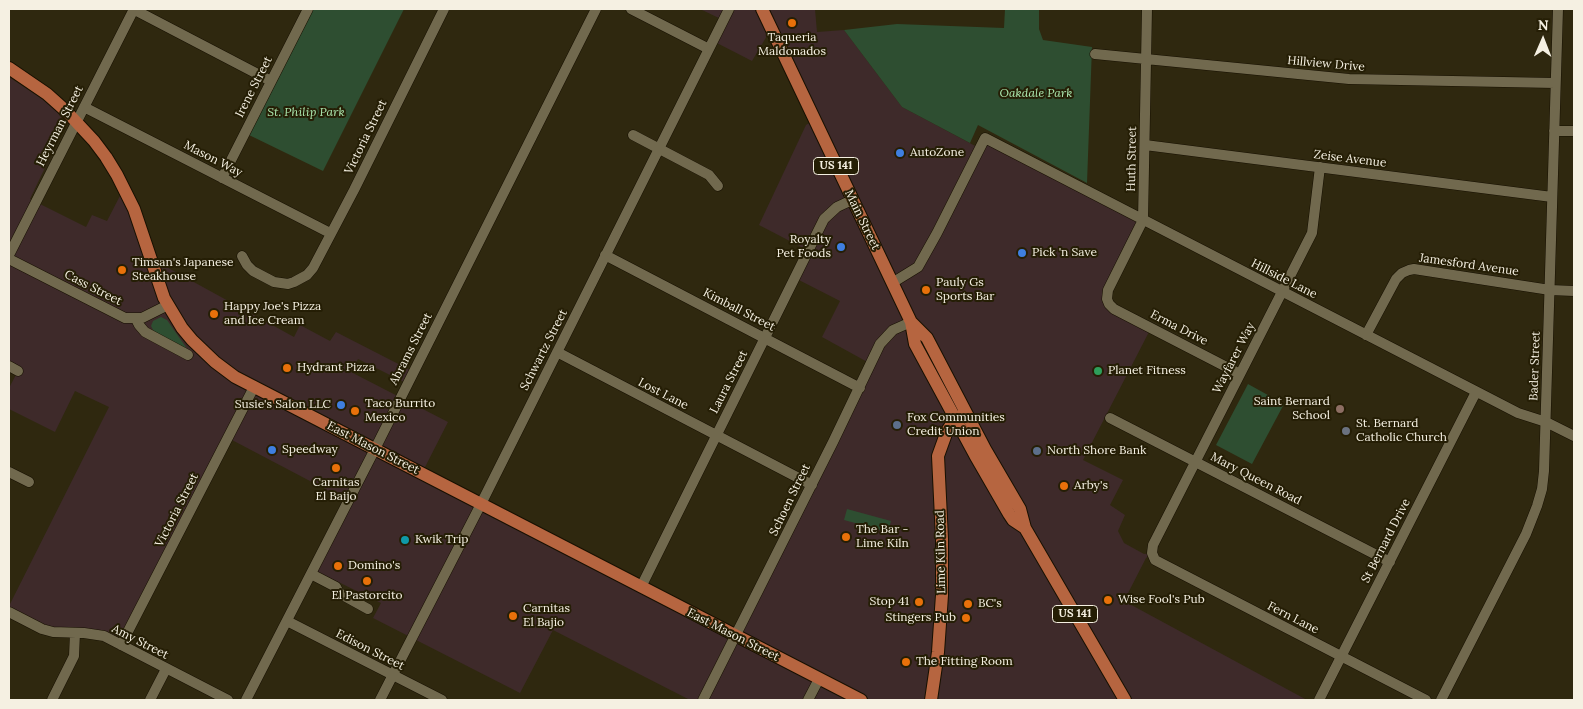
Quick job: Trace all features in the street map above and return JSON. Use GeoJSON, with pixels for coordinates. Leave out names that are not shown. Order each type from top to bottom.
{"type":"FeatureCollection","features":[{"type":"Feature","properties":{"kind":"main road","name":"Main Street"},"geometry":{"type":"LineString","coordinates":[[762,9],[911,322],[915,344],[961,416],[985,449],[1020,508],[1025,528],[1125,700]]}},
{"type":"Feature","properties":{"kind":"main road","name":"East Mason Street"},"geometry":{"type":"LineString","coordinates":[[9,68],[47,94],[77,121],[106,157],[126,193],[142,230],[157,280],[168,305],[182,328],[203,352],[235,377],[861,700]]}},
{"type":"Feature","properties":{"kind":"main road","name":"Lime Kiln Road"},"geometry":{"type":"LineString","coordinates":[[930,700],[938,652],[942,594],[942,539],[938,456],[943,440],[961,416]]}},
{"type":"Feature","properties":{"kind":"street"},"geometry":{"type":"LineString","coordinates":[[133,9],[271,81]]}},
{"type":"Feature","properties":{"kind":"street","name":"Heyrman Street"},"geometry":{"type":"LineString","coordinates":[[9,254],[133,9]]}},
{"type":"Feature","properties":{"kind":"street","name":"Irene Street"},"geometry":{"type":"LineString","coordinates":[[222,178],[308,9]]}},
{"type":"Feature","properties":{"kind":"street","name":"Victoria Street"},"geometry":{"type":"LineString","coordinates":[[242,256],[253,271],[274,282],[288,284],[294,282],[307,275],[313,268],[444,9]]}},
{"type":"Feature","properties":{"kind":"street","name":"Abrams Street"},"geometry":{"type":"LineString","coordinates":[[246,700],[375,449],[596,9]]}},
{"type":"Feature","properties":{"kind":"street"},"geometry":{"type":"LineString","coordinates":[[631,9],[709,49]]}},
{"type":"Feature","properties":{"kind":"street","name":"Schwartz Street"},"geometry":{"type":"LineString","coordinates":[[380,700],[481,504],[729,9]]}},
{"type":"Feature","properties":{"kind":"street","name":"Huth Street"},"geometry":{"type":"LineString","coordinates":[[1108,301],[1108,290],[1143,220],[1147,9]]}},
{"type":"Feature","properties":{"kind":"street","name":"Bader Street"},"geometry":{"type":"LineString","coordinates":[[1441,700],[1531,523],[1543,480],[1558,9]]}},
{"type":"Feature","properties":{"kind":"street","name":"Hillview Drive"},"geometry":{"type":"LineString","coordinates":[[1095,54],[1349,79],[1555,83]]}},
{"type":"Feature","properties":{"kind":"street","name":"Mason Way"},"geometry":{"type":"LineString","coordinates":[[84,107],[330,233]]}},
{"type":"Feature","properties":{"kind":"street"},"geometry":{"type":"LineString","coordinates":[[1554,131],[1574,132]]}},
{"type":"Feature","properties":{"kind":"street"},"geometry":{"type":"LineString","coordinates":[[633,135],[709,175],[718,186]]}},
{"type":"Feature","properties":{"kind":"street","name":"Hillside Lane"},"geometry":{"type":"LineString","coordinates":[[892,282],[913,272],[921,263],[985,138],[1476,392],[1518,413],[1546,422],[1574,436]]}},
{"type":"Feature","properties":{"kind":"street","name":"Zeise Avenue"},"geometry":{"type":"LineString","coordinates":[[1145,145],[1552,197]]}},
{"type":"Feature","properties":{"kind":"street","name":"Wayfarer Way"},"geometry":{"type":"LineString","coordinates":[[1152,554],[1153,545],[1312,232],[1320,167]]}},
{"type":"Feature","properties":{"kind":"street","name":"Laura Street"},"geometry":{"type":"LineString","coordinates":[[641,587],[824,219],[837,207],[852,200]]}},
{"type":"Feature","properties":{"kind":"street","name":"Kimball Street"},"geometry":{"type":"LineString","coordinates":[[606,255],[860,388]]}},
{"type":"Feature","properties":{"kind":"street","name":"Cass Street"},"geometry":{"type":"LineString","coordinates":[[9,259],[120,316],[136,319]]}},
{"type":"Feature","properties":{"kind":"street","name":"Jamesford Avenue"},"geometry":{"type":"LineString","coordinates":[[1366,335],[1396,279],[1402,273],[1409,270],[1414,269],[1550,290],[1574,291]]}},
{"type":"Feature","properties":{"kind":"street","name":"Erma Drive"},"geometry":{"type":"LineString","coordinates":[[1108,301],[1114,309],[1240,374]]}},
{"type":"Feature","properties":{"kind":"street"},"geometry":{"type":"LineString","coordinates":[[168,305],[147,316],[136,319],[138,325],[145,332],[188,355]]}},
{"type":"Feature","properties":{"kind":"street","name":"Schoen Street"},"geometry":{"type":"LineString","coordinates":[[703,700],[812,485],[880,344],[893,330],[911,322]]}},
{"type":"Feature","properties":{"kind":"street","name":"Lost Lane"},"geometry":{"type":"LineString","coordinates":[[557,352],[812,485]]}},
{"type":"Feature","properties":{"kind":"street","name":"Victoria Street"},"geometry":{"type":"LineString","coordinates":[[121,645],[254,387]]}},
{"type":"Feature","properties":{"kind":"street","name":"St Bernard Drive"},"geometry":{"type":"LineString","coordinates":[[1318,700],[1476,392]]}},
{"type":"Feature","properties":{"kind":"street","name":"Mary Queen Road"},"geometry":{"type":"LineString","coordinates":[[1110,418],[1390,562]]}},
{"type":"Feature","properties":{"kind":"street"},"geometry":{"type":"LineString","coordinates":[[9,472],[29,482]]}},
{"type":"Feature","properties":{"kind":"street","name":"Fern Lane"},"geometry":{"type":"LineString","coordinates":[[1152,554],[1155,560],[1426,700]]}},
{"type":"Feature","properties":{"kind":"street"},"geometry":{"type":"LineString","coordinates":[[311,574],[336,587],[339,593],[368,609]]}},
{"type":"Feature","properties":{"kind":"street","name":"Amy Street"},"geometry":{"type":"LineString","coordinates":[[9,612],[42,629],[53,632],[95,634],[121,645],[228,700]]}},
{"type":"Feature","properties":{"kind":"street","name":"Edison Street"},"geometry":{"type":"LineString","coordinates":[[287,622],[442,700]]}},
{"type":"Feature","properties":{"kind":"street"},"geometry":{"type":"LineString","coordinates":[[52,700],[74,656],[75,633]]}},
{"type":"Feature","properties":{"kind":"street"},"geometry":{"type":"LineString","coordinates":[[150,700],[166,669]]}},
{"type":"Feature","properties":{"kind":"street"},"geometry":{"type":"LineString","coordinates":[[808,700],[819,679]]}},
{"type":"Feature","properties":{"kind":"shaded area"},"geometry":{"type":"Polygon","coordinates":[[[700,9],[815,9],[817,32],[844,30],[902,107],[979,148],[985,138],[1143,220],[1107,299],[1151,328],[1083,460],[1123,480],[1110,505],[1125,515],[1118,531],[1124,543],[1144,554],[1152,553],[1146,558],[1124,601],[1307,700],[690,700],[553,630],[520,693],[373,618],[381,603],[314,570],[348,501],[232,440],[121,645],[104,636],[63,633],[9,612],[9,606],[109,407],[75,391],[55,432],[9,409],[9,388],[18,371],[9,366],[9,77],[42,99],[57,112],[66,124],[30,199],[86,227],[92,215],[107,221],[124,188],[150,258],[294,337],[300,325],[330,341],[336,332],[414,372],[408,384],[358,359],[351,372],[448,422],[422,473],[736,637],[871,364],[822,337],[840,301],[795,278],[809,251],[759,225],[806,125],[814,120],[771,29],[752,61],[713,41],[723,20],[700,9]]]}},
{"type":"Feature","properties":{"kind":"green space","name":"St. Philip Park"},"geometry":{"type":"Polygon","coordinates":[[[313,9],[404,9],[323,171],[249,135],[313,9]]]}},
{"type":"Feature","properties":{"kind":"green space","name":"Oakdale Park"},"geometry":{"type":"Polygon","coordinates":[[[1005,9],[1039,9],[1039,29],[1043,40],[1092,47],[1087,183],[978,125],[970,143],[902,107],[844,30],[897,24],[1004,28],[1005,9]]]}},
{"type":"Feature","properties":{"kind":"green space"},"geometry":{"type":"Polygon","coordinates":[[[161,317],[167,320],[188,350],[156,334],[151,326],[153,321],[161,317]]]}},
{"type":"Feature","properties":{"kind":"green space"},"geometry":{"type":"Polygon","coordinates":[[[1248,384],[1284,404],[1252,464],[1216,445],[1248,384]]]}},
{"type":"Feature","properties":{"kind":"green space"},"geometry":{"type":"Polygon","coordinates":[[[847,509],[891,521],[888,532],[844,520],[847,509]]]}},
{"type":"Feature","properties":{"kind":"place","name":"Taqueria Maldonados"},"geometry":{"type":"Point","coordinates":[792,23]}},
{"type":"Feature","properties":{"kind":"place","name":"AutoZone"},"geometry":{"type":"Point","coordinates":[900,153]}},
{"type":"Feature","properties":{"kind":"place","name":"Royalty Pet Foods"},"geometry":{"type":"Point","coordinates":[841,247]}},
{"type":"Feature","properties":{"kind":"place","name":"Pick 'n Save"},"geometry":{"type":"Point","coordinates":[1022,253]}},
{"type":"Feature","properties":{"kind":"place","name":"Timsan's Japanese Steakhouse"},"geometry":{"type":"Point","coordinates":[122,270]}},
{"type":"Feature","properties":{"kind":"place","name":"Pauly Gs Sports Bar"},"geometry":{"type":"Point","coordinates":[926,290]}},
{"type":"Feature","properties":{"kind":"place","name":"Happy Joe's Pizza and Ice Cream"},"geometry":{"type":"Point","coordinates":[214,314]}},
{"type":"Feature","properties":{"kind":"place","name":"Hydrant Pizza"},"geometry":{"type":"Point","coordinates":[287,368]}},
{"type":"Feature","properties":{"kind":"place","name":"Planet Fitness"},"geometry":{"type":"Point","coordinates":[1098,371]}},
{"type":"Feature","properties":{"kind":"place","name":"Susie's Salon LLC"},"geometry":{"type":"Point","coordinates":[341,405]}},
{"type":"Feature","properties":{"kind":"place","name":"Saint Bernard School"},"geometry":{"type":"Point","coordinates":[1340,409]}},
{"type":"Feature","properties":{"kind":"place","name":"Taco Burrito Mexico"},"geometry":{"type":"Point","coordinates":[355,411]}},
{"type":"Feature","properties":{"kind":"place","name":"Fox Communities Credit Union"},"geometry":{"type":"Point","coordinates":[897,425]}},
{"type":"Feature","properties":{"kind":"place","name":"St. Bernard Catholic Church"},"geometry":{"type":"Point","coordinates":[1346,431]}},
{"type":"Feature","properties":{"kind":"place","name":"Speedway"},"geometry":{"type":"Point","coordinates":[272,450]}},
{"type":"Feature","properties":{"kind":"place","name":"North Shore Bank"},"geometry":{"type":"Point","coordinates":[1037,451]}},
{"type":"Feature","properties":{"kind":"place","name":"Carnitas El Baijo"},"geometry":{"type":"Point","coordinates":[336,468]}},
{"type":"Feature","properties":{"kind":"place","name":"Arby's"},"geometry":{"type":"Point","coordinates":[1064,486]}},
{"type":"Feature","properties":{"kind":"place","name":"The Bar - Lime Kiln"},"geometry":{"type":"Point","coordinates":[846,537]}},
{"type":"Feature","properties":{"kind":"place","name":"Kwik Trip"},"geometry":{"type":"Point","coordinates":[405,540]}},
{"type":"Feature","properties":{"kind":"place","name":"Domino's"},"geometry":{"type":"Point","coordinates":[338,566]}},
{"type":"Feature","properties":{"kind":"place","name":"El Pastorcito"},"geometry":{"type":"Point","coordinates":[367,581]}},
{"type":"Feature","properties":{"kind":"place","name":"Wise Fool's Pub"},"geometry":{"type":"Point","coordinates":[1108,600]}},
{"type":"Feature","properties":{"kind":"place","name":"Stop 41"},"geometry":{"type":"Point","coordinates":[919,602]}},
{"type":"Feature","properties":{"kind":"place","name":"BC's"},"geometry":{"type":"Point","coordinates":[968,604]}},
{"type":"Feature","properties":{"kind":"place","name":"Carnitas El Bajio"},"geometry":{"type":"Point","coordinates":[513,616]}},
{"type":"Feature","properties":{"kind":"place","name":"Stingers Pub"},"geometry":{"type":"Point","coordinates":[966,618]}},
{"type":"Feature","properties":{"kind":"place","name":"The Fitting Room"},"geometry":{"type":"Point","coordinates":[906,662]}}]}
